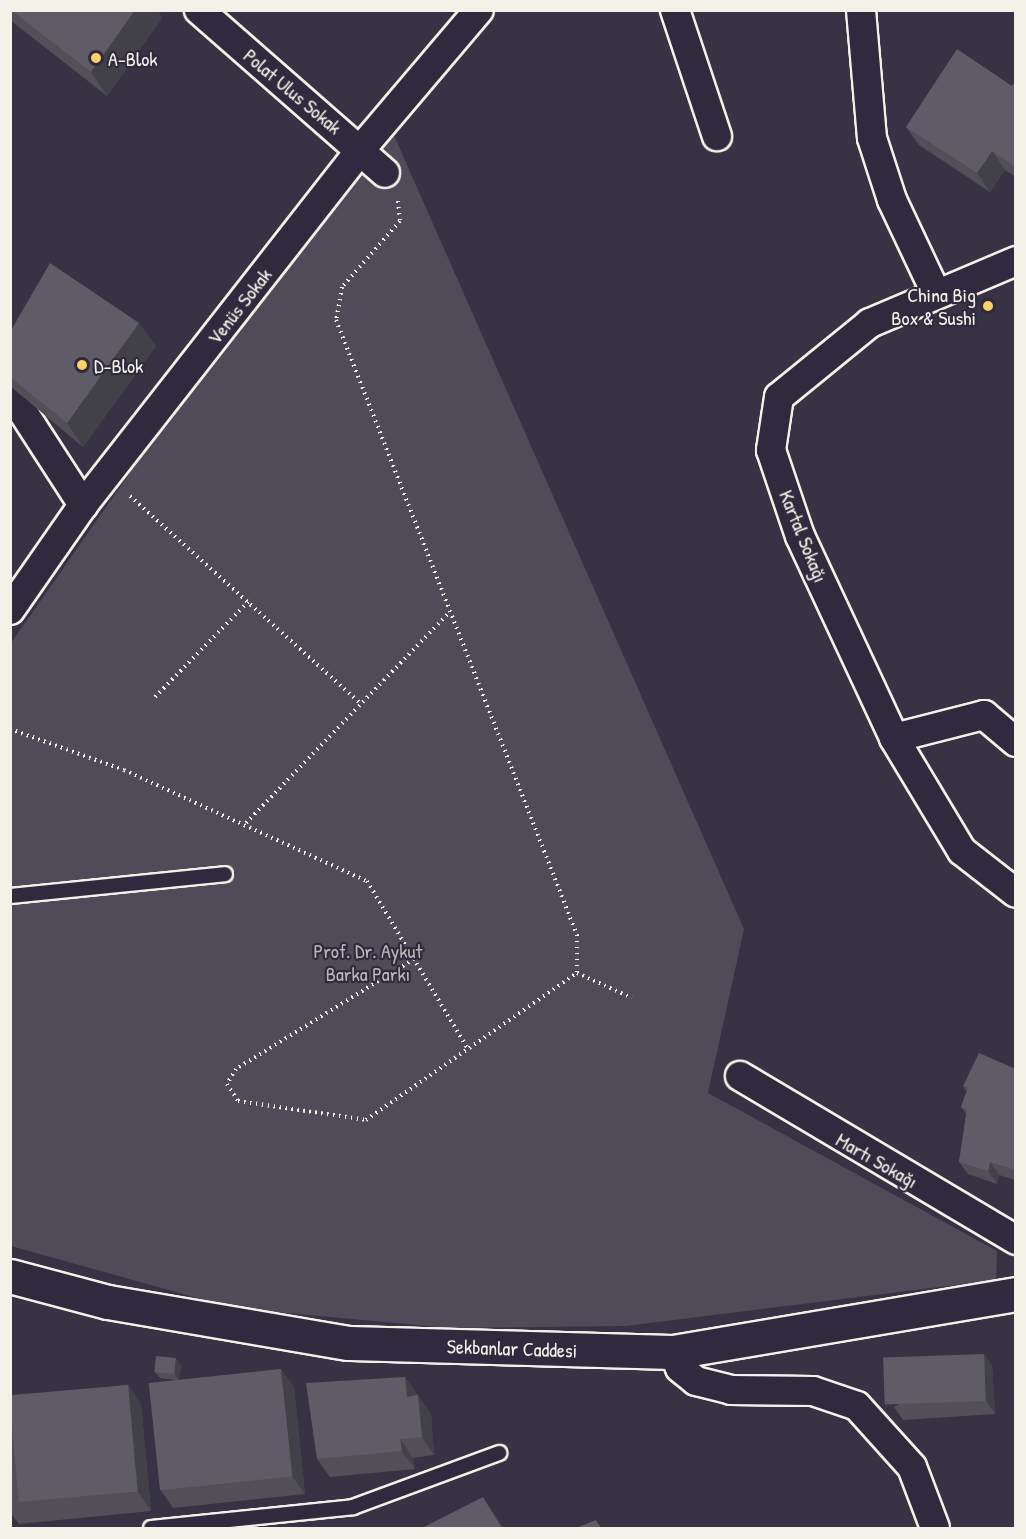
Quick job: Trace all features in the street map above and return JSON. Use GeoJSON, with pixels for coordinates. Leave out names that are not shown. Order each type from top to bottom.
{"type":"FeatureCollection","features":[{"type":"Feature","properties":{"kind":"main road","name":"Sekbanlar Caddesi"},"geometry":{"type":"LineString","coordinates":[[10,1276],[108,1302],[349,1343],[673,1352],[1016,1294]]}},
{"type":"Feature","properties":{"kind":"street","name":"Polat Ulus Sokak"},"geometry":{"type":"LineString","coordinates":[[199,10],[361,149],[385,173]]}},
{"type":"Feature","properties":{"kind":"street","name":"Venüs Sokak"},"geometry":{"type":"LineString","coordinates":[[10,610],[83,505],[361,149],[479,10]]}},
{"type":"Feature","properties":{"kind":"street"},"geometry":{"type":"LineString","coordinates":[[675,10],[717,136]]}},
{"type":"Feature","properties":{"kind":"street"},"geometry":{"type":"LineString","coordinates":[[861,10],[872,138],[891,200],[936,293]]}},
{"type":"Feature","properties":{"kind":"street","name":"Kartal Sokağı"},"geometry":{"type":"LineString","coordinates":[[1016,261],[936,293],[870,323],[779,397],[771,450],[800,536],[894,738],[962,850],[1016,893]]}},
{"type":"Feature","properties":{"kind":"street"},"geometry":{"type":"LineString","coordinates":[[10,392],[83,505]]}},
{"type":"Feature","properties":{"kind":"street"},"geometry":{"type":"LineString","coordinates":[[894,738],[984,715],[1016,742]]}},
{"type":"Feature","properties":{"kind":"street","name":"Martı Sokağı"},"geometry":{"type":"LineString","coordinates":[[740,1076],[1016,1240]]}},
{"type":"Feature","properties":{"kind":"street"},"geometry":{"type":"LineString","coordinates":[[673,1352],[680,1368],[696,1381],[731,1390],[813,1391],[857,1406],[912,1467],[935,1528]]}},
{"type":"Feature","properties":{"kind":"lane"},"geometry":{"type":"LineString","coordinates":[[10,896],[225,874]]}},
{"type":"Feature","properties":{"kind":"lane"},"geometry":{"type":"LineString","coordinates":[[151,1528],[353,1507],[499,1453]]}},
{"type":"Feature","properties":{"kind":"path"},"geometry":{"type":"LineString","coordinates":[[385,173],[400,221],[342,287],[336,320],[577,935],[577,973]]}},
{"type":"Feature","properties":{"kind":"path"},"geometry":{"type":"LineString","coordinates":[[107,475],[361,704]]}},
{"type":"Feature","properties":{"kind":"path"},"geometry":{"type":"LineString","coordinates":[[155,697],[248,602]]}},
{"type":"Feature","properties":{"kind":"path"},"geometry":{"type":"LineString","coordinates":[[246,823],[449,613]]}},
{"type":"Feature","properties":{"kind":"path"},"geometry":{"type":"LineString","coordinates":[[10,729],[246,823],[367,881],[468,1049]]}},
{"type":"Feature","properties":{"kind":"path"},"geometry":{"type":"LineString","coordinates":[[414,959],[236,1069],[227,1084],[238,1101],[366,1120],[577,973]]}},
{"type":"Feature","properties":{"kind":"path"},"geometry":{"type":"LineString","coordinates":[[577,973],[632,998]]}},
{"type":"Feature","properties":{"kind":"green space","name":"Prof. Dr. Aykut Barka Parkı"},"geometry":{"type":"Polygon","coordinates":[[[393,133],[744,929],[708,1093],[997,1251],[996,1280],[626,1326],[450,1328],[233,1308],[11,1246],[11,643],[167,420],[393,133]]]}},
{"type":"Feature","properties":{"kind":"building"},"geometry":{"type":"Polygon","coordinates":[[[11,10],[135,10],[91,72],[11,10]]]}},
{"type":"Feature","properties":{"kind":"building"},"geometry":{"type":"Polygon","coordinates":[[[957,49],[1012,86],[1016,81],[1016,167],[992,151],[977,173],[906,127],[957,49]]]}},
{"type":"Feature","properties":{"kind":"building","name":"D-Blok"},"geometry":{"type":"Polygon","coordinates":[[[50,263],[139,323],[67,423],[10,377],[10,332],[50,263]]]}},
{"type":"Feature","properties":{"kind":"building"},"geometry":{"type":"Polygon","coordinates":[[[979,1053],[1016,1069],[1016,1170],[990,1162],[988,1171],[959,1162],[967,1109],[961,1107],[968,1087],[963,1086],[979,1053]]]}},
{"type":"Feature","properties":{"kind":"building"},"geometry":{"type":"Polygon","coordinates":[[[984,1354],[986,1401],[885,1404],[883,1358],[984,1354]]]}},
{"type":"Feature","properties":{"kind":"building"},"geometry":{"type":"Polygon","coordinates":[[[156,1356],[176,1358],[174,1374],[154,1372],[156,1356]]]}},
{"type":"Feature","properties":{"kind":"building"},"geometry":{"type":"Polygon","coordinates":[[[281,1369],[292,1476],[160,1490],[149,1383],[281,1369]]]}},
{"type":"Feature","properties":{"kind":"building"},"geometry":{"type":"Polygon","coordinates":[[[405,1377],[407,1397],[418,1395],[422,1437],[400,1439],[402,1451],[317,1459],[306,1383],[405,1377]]]}},
{"type":"Feature","properties":{"kind":"building"},"geometry":{"type":"Polygon","coordinates":[[[128,1385],[137,1492],[19,1502],[10,1395],[128,1385]]]}},
{"type":"Feature","properties":{"kind":"building"},"geometry":{"type":"Polygon","coordinates":[[[483,1497],[502,1528],[422,1528],[483,1497]]]}},
{"type":"Feature","properties":{"kind":"building"},"geometry":{"type":"Polygon","coordinates":[[[596,1520],[601,1528],[576,1528],[596,1520]]]}},
{"type":"Feature","properties":{"kind":"place","name":"A-Blok"},"geometry":{"type":"Point","coordinates":[96,58]}},
{"type":"Feature","properties":{"kind":"place","name":"China Big Box & Sushi"},"geometry":{"type":"Point","coordinates":[988,306]}},
{"type":"Feature","properties":{"kind":"place","name":"D-Blok"},"geometry":{"type":"Point","coordinates":[82,365]}}]}
